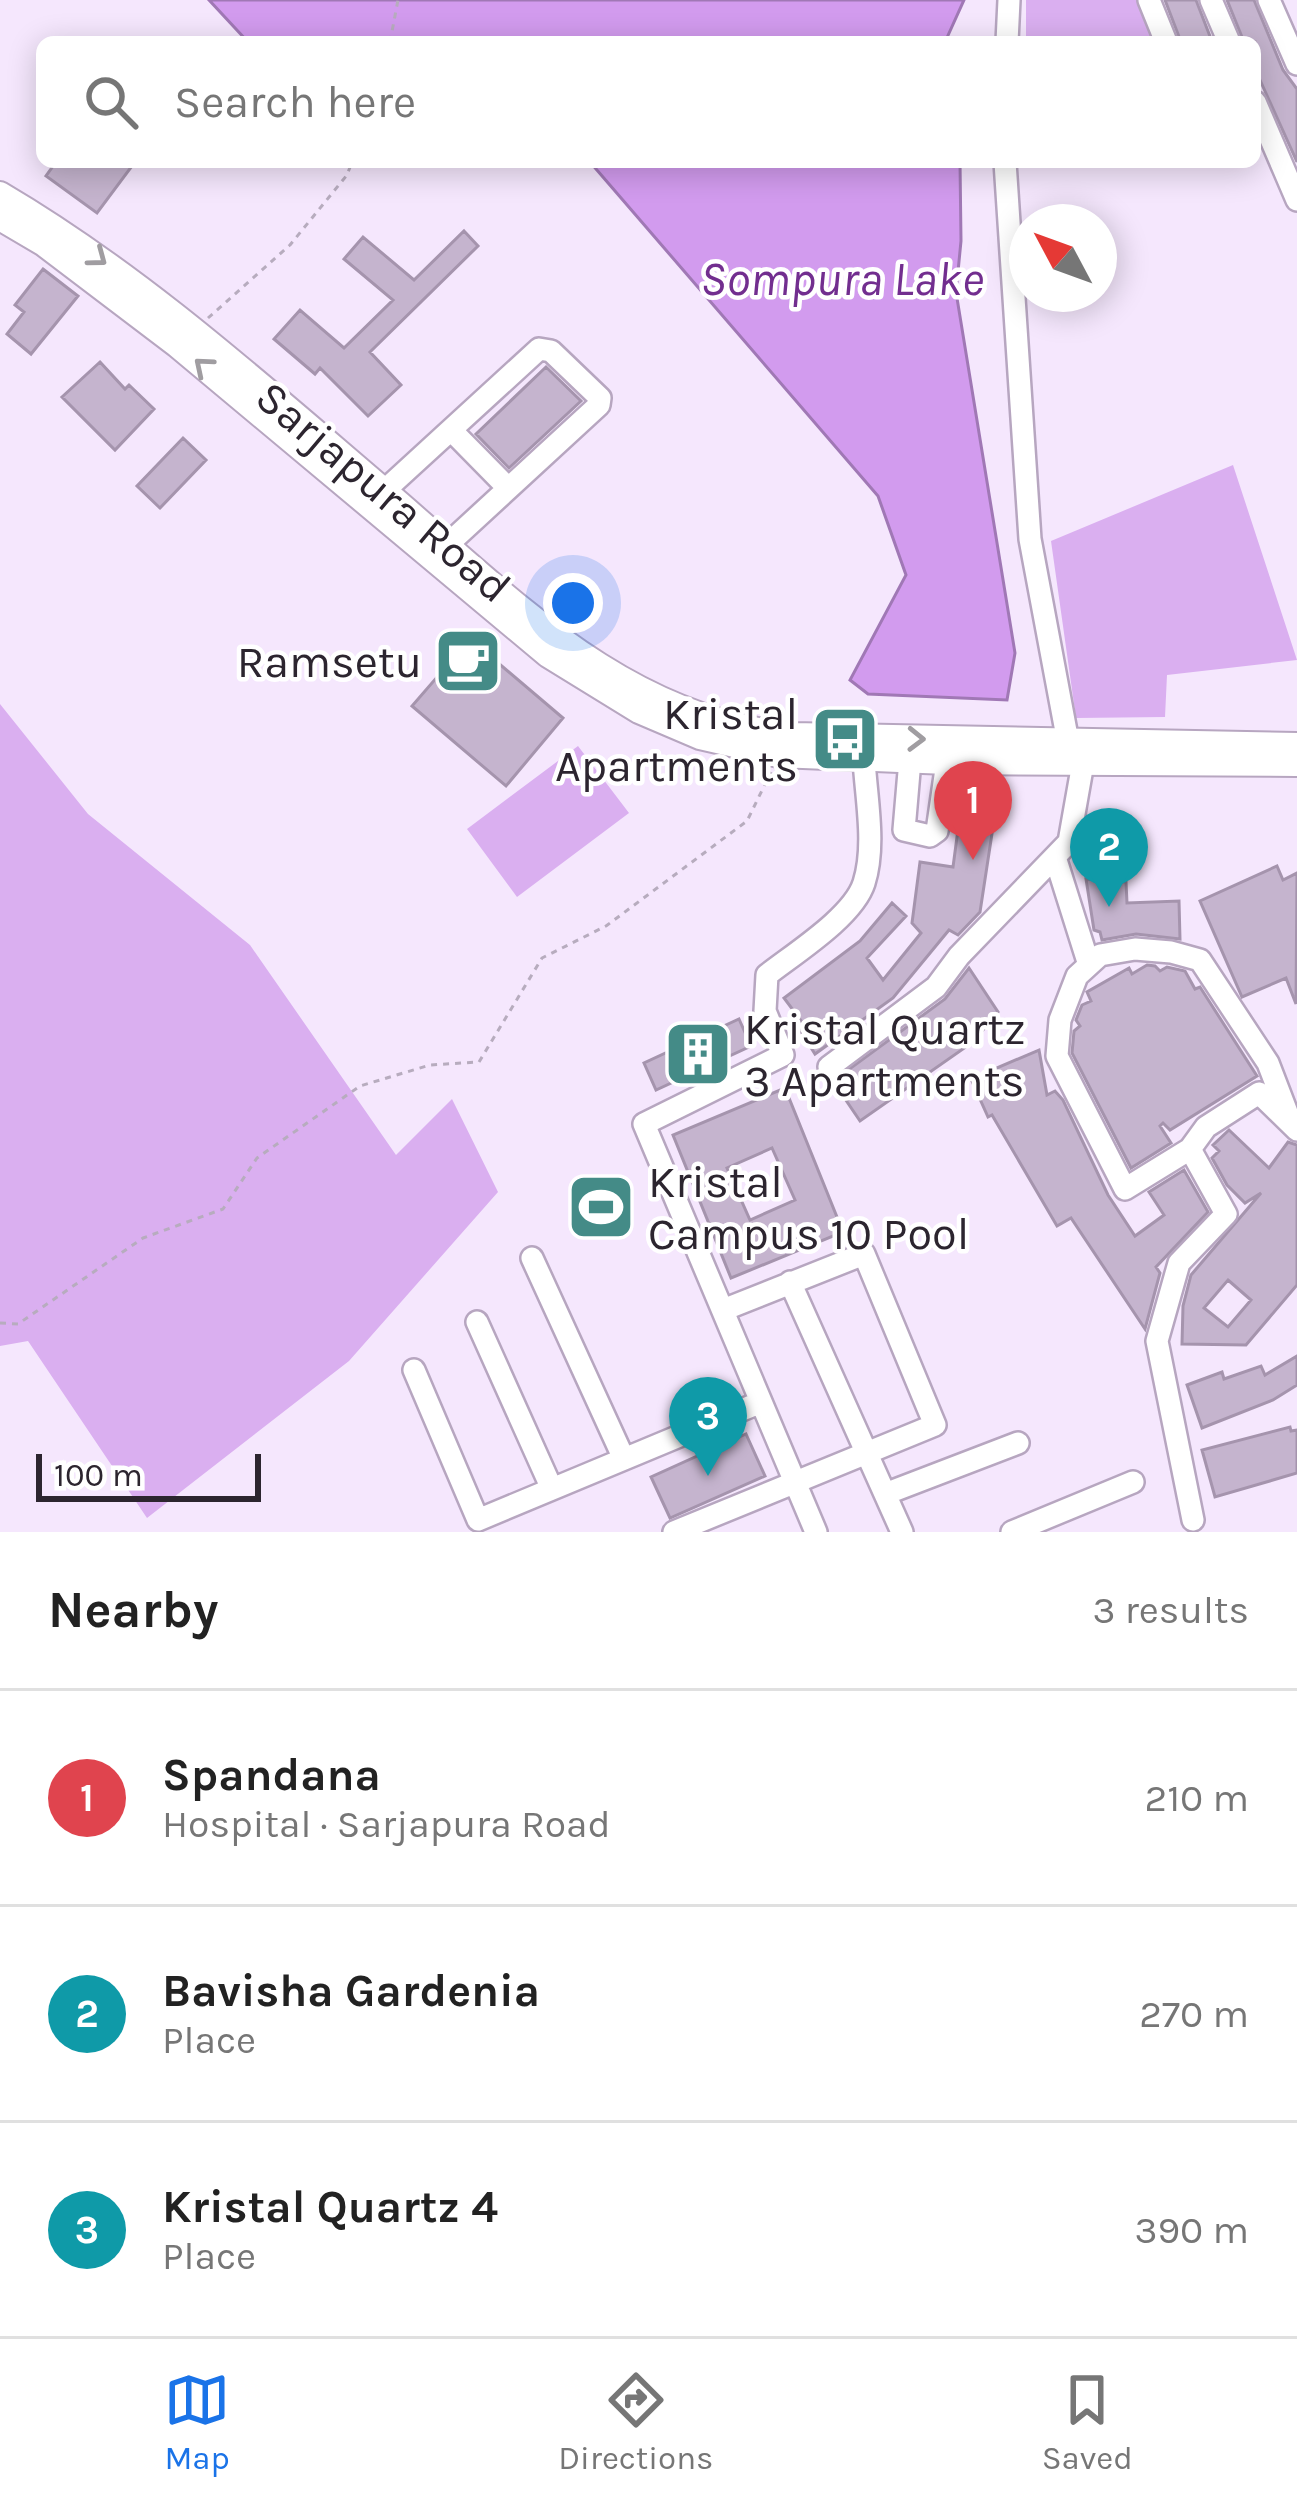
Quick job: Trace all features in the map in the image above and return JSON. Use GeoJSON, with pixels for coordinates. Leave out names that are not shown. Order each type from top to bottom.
{"type":"FeatureCollection","features":[{"type":"Feature","properties":{"kind":"main road","name":"Sarjapura Road"},"geometry":{"type":"LineString","coordinates":[[0,194],[56,227],[192,329],[548,656],[597,688],[700,737],[779,754],[864,749],[1199,754],[1297,764]]}},
{"type":"Feature","properties":{"kind":"main road","name":"Sarjapura Road"},"geometry":{"type":"LineString","coordinates":[[0,218],[44,244],[332,459],[384,491],[560,640],[651,697],[744,730],[910,760],[1075,753]]}},
{"type":"Feature","properties":{"kind":"main road","name":"Sarjapura Road"},"geometry":{"type":"LineString","coordinates":[[1199,754],[1297,745]]}},
{"type":"Feature","properties":{"kind":"street"},"geometry":{"type":"LineString","coordinates":[[1007,36],[1009,0]]}},
{"type":"Feature","properties":{"kind":"street"},"geometry":{"type":"LineString","coordinates":[[1149,0],[1164,36]]}},
{"type":"Feature","properties":{"kind":"street"},"geometry":{"type":"LineString","coordinates":[[1211,0],[1226,36]]}},
{"type":"Feature","properties":{"kind":"street"},"geometry":{"type":"LineString","coordinates":[[1269,0],[1297,64]]}},
{"type":"Feature","properties":{"kind":"street"},"geometry":{"type":"LineString","coordinates":[[1261,116],[1297,200]]}},
{"type":"Feature","properties":{"kind":"street"},"geometry":{"type":"LineString","coordinates":[[829,1066],[936,987],[959,956],[1069,842],[1075,753],[1030,539],[1006,168]]}},
{"type":"Feature","properties":{"kind":"street"},"geometry":{"type":"LineString","coordinates":[[384,491],[539,349],[551,350],[600,398],[599,405],[447,545]]}},
{"type":"Feature","properties":{"kind":"street"},"geometry":{"type":"LineString","coordinates":[[451,430],[508,488]]}},
{"type":"Feature","properties":{"kind":"street"},"geometry":{"type":"LineString","coordinates":[[816,1532],[644,1124],[783,1055],[765,1011],[767,975],[839,918],[863,886],[869,834],[864,749]]}},
{"type":"Feature","properties":{"kind":"street"},"geometry":{"type":"LineString","coordinates":[[910,760],[904,830],[930,836],[937,831],[947,762]]}},
{"type":"Feature","properties":{"kind":"street"},"geometry":{"type":"LineString","coordinates":[[1055,856],[1090,965]]}},
{"type":"Feature","properties":{"kind":"street"},"geometry":{"type":"LineString","coordinates":[[1135,949],[1200,960],[1268,1063],[1294,1126],[1259,1093],[1206,1126],[1190,1149],[1125,1189],[1057,1056],[1060,1020],[1077,976],[1100,955],[1135,949]]}},
{"type":"Feature","properties":{"kind":"street"},"geometry":{"type":"LineString","coordinates":[[1190,1149],[1226,1214],[1178,1263],[1157,1340],[1192,1520]]}},
{"type":"Feature","properties":{"kind":"street"},"geometry":{"type":"LineString","coordinates":[[674,1532],[714,1524],[795,1481],[935,1425],[864,1253],[723,1310]]}},
{"type":"Feature","properties":{"kind":"street"},"geometry":{"type":"LineString","coordinates":[[532,1258],[623,1459]]}},
{"type":"Feature","properties":{"kind":"street"},"geometry":{"type":"LineString","coordinates":[[790,1282],[902,1532]]}},
{"type":"Feature","properties":{"kind":"street"},"geometry":{"type":"LineString","coordinates":[[477,1322],[552,1489]]}},
{"type":"Feature","properties":{"kind":"street"},"geometry":{"type":"LineString","coordinates":[[414,1370],[478,1520],[761,1402]]}},
{"type":"Feature","properties":{"kind":"street"},"geometry":{"type":"LineString","coordinates":[[885,1494],[1018,1443]]}},
{"type":"Feature","properties":{"kind":"street"},"geometry":{"type":"LineString","coordinates":[[1012,1532],[1132,1482]]}},
{"type":"Feature","properties":{"kind":"path"},"geometry":{"type":"LineString","coordinates":[[391,36],[398,0]]}},
{"type":"Feature","properties":{"kind":"path"},"geometry":{"type":"LineString","coordinates":[[192,329],[229,303],[290,245],[350,168]]}},
{"type":"Feature","properties":{"kind":"path"},"geometry":{"type":"LineString","coordinates":[[0,1323],[17,1324],[143,1238],[224,1209],[257,1158],[360,1086],[430,1065],[479,1062],[542,958],[606,926],[747,821],[779,754]]}},
{"type":"Feature","properties":{"kind":"shaded area"},"geometry":{"type":"Polygon","coordinates":[[[1026,0],[1138,0],[1153,36],[1026,36],[1026,0]]]}},
{"type":"Feature","properties":{"kind":"shaded area"},"geometry":{"type":"Polygon","coordinates":[[[1233,465],[1297,660],[1167,675],[1165,717],[1076,718],[1051,541],[1233,465]]]}},
{"type":"Feature","properties":{"kind":"shaded area"},"geometry":{"type":"Polygon","coordinates":[[[0,704],[88,814],[250,945],[396,1155],[452,1099],[498,1192],[349,1361],[147,1518],[28,1341],[0,1346],[0,704]]]}},
{"type":"Feature","properties":{"kind":"shaded area"},"geometry":{"type":"Polygon","coordinates":[[[578,746],[629,813],[517,897],[467,829],[578,746]]]}},
{"type":"Feature","properties":{"kind":"water"},"geometry":{"type":"Polygon","coordinates":[[[209,0],[964,0],[948,36],[242,36],[209,0]]]}},
{"type":"Feature","properties":{"kind":"water","name":"Sompura Lake"},"geometry":{"type":"Polygon","coordinates":[[[595,168],[960,168],[956,292],[1015,653],[1007,700],[868,694],[850,680],[906,575],[878,496],[595,168]]]}},
{"type":"Feature","properties":{"kind":"building"},"geometry":{"type":"Polygon","coordinates":[[[1165,0],[1196,0],[1210,36],[1179,36],[1165,0]]]}},
{"type":"Feature","properties":{"kind":"building"},"geometry":{"type":"Polygon","coordinates":[[[1227,0],[1254,0],[1283,70],[1297,89],[1297,162],[1261,82],[1261,36],[1242,36],[1227,0]]]}},
{"type":"Feature","properties":{"kind":"building"},"geometry":{"type":"Polygon","coordinates":[[[52,168],[131,168],[97,213],[46,176],[52,168]]]}},
{"type":"Feature","properties":{"kind":"building"},"geometry":{"type":"Polygon","coordinates":[[[464,231],[478,246],[370,352],[401,385],[368,416],[320,368],[315,374],[274,339],[300,310],[344,348],[393,300],[344,259],[363,237],[414,280],[464,231]]]}},
{"type":"Feature","properties":{"kind":"building"},"geometry":{"type":"Polygon","coordinates":[[[43,269],[78,296],[31,354],[7,334],[24,312],[15,305],[43,269]]]}},
{"type":"Feature","properties":{"kind":"building"},"geometry":{"type":"Polygon","coordinates":[[[100,362],[125,389],[129,385],[154,409],[115,450],[62,397],[100,362]]]}},
{"type":"Feature","properties":{"kind":"building"},"geometry":{"type":"Polygon","coordinates":[[[546,367],[581,401],[509,468],[476,434],[546,367]]]}},
{"type":"Feature","properties":{"kind":"building"},"geometry":{"type":"Polygon","coordinates":[[[183,438],[206,460],[160,508],[137,486],[183,438]]]}},
{"type":"Feature","properties":{"kind":"building"},"geometry":{"type":"Polygon","coordinates":[[[470,639],[563,718],[506,786],[412,706],[470,639]]]}},
{"type":"Feature","properties":{"kind":"building"},"geometry":{"type":"Polygon","coordinates":[[[959,822],[993,827],[980,912],[958,935],[949,930],[893,998],[815,1054],[800,1030],[805,1026],[784,998],[860,941],[892,903],[906,916],[867,958],[883,980],[921,933],[912,923],[920,862],[953,867],[959,822]]]}},
{"type":"Feature","properties":{"kind":"building"},"geometry":{"type":"Polygon","coordinates":[[[1277,866],[1283,880],[1297,873],[1296,1004],[1286,978],[1242,997],[1200,901],[1277,866]]]}},
{"type":"Feature","properties":{"kind":"building"},"geometry":{"type":"Polygon","coordinates":[[[1086,879],[1126,882],[1127,903],[1179,901],[1180,939],[1136,934],[1102,940],[1094,930],[1086,879]]]}},
{"type":"Feature","properties":{"kind":"building"},"geometry":{"type":"Polygon","coordinates":[[[1147,965],[1160,971],[1167,967],[1185,971],[1257,1076],[1170,1130],[1163,1123],[1160,1126],[1171,1143],[1131,1168],[1072,1053],[1074,1031],[1080,1026],[1076,1020],[1082,1005],[1091,1001],[1087,992],[1129,968],[1132,974],[1147,965]]]}},
{"type":"Feature","properties":{"kind":"building"},"geometry":{"type":"Polygon","coordinates":[[[969,968],[998,1012],[973,1042],[860,1121],[833,1081],[945,999],[969,968]]]}},
{"type":"Feature","properties":{"kind":"building","name":"Kristal Quartz 3 Apartments"},"geometry":{"type":"Polygon","coordinates":[[[739,1019],[751,1046],[656,1090],[644,1063],[739,1019]]]}},
{"type":"Feature","properties":{"kind":"building"},"geometry":{"type":"Polygon","coordinates":[[[1039,1050],[1047,1095],[1055,1091],[1063,1100],[1108,1195],[1135,1236],[1164,1215],[1149,1192],[1184,1170],[1208,1212],[1156,1267],[1160,1273],[1145,1329],[1071,1218],[1057,1226],[992,1115],[988,1117],[971,1079],[1039,1050]]]}},
{"type":"Feature","properties":{"kind":"building"},"geometry":{"type":"Polygon","coordinates":[[[785,1088],[843,1232],[731,1278],[673,1135],[785,1088]],[[772,1148],[727,1168],[750,1220],[795,1200],[772,1148]]]}},
{"type":"Feature","properties":{"kind":"building"},"geometry":{"type":"Polygon","coordinates":[[[1229,1130],[1269,1168],[1288,1142],[1297,1145],[1297,1285],[1246,1345],[1182,1344],[1183,1306],[1191,1275],[1261,1193],[1245,1203],[1227,1185],[1212,1158],[1219,1151],[1213,1145],[1229,1130]],[[1228,1280],[1204,1308],[1228,1327],[1251,1300],[1228,1280]]]}},
{"type":"Feature","properties":{"kind":"building"},"geometry":{"type":"Polygon","coordinates":[[[1297,1356],[1297,1385],[1273,1400],[1202,1428],[1187,1385],[1222,1372],[1224,1379],[1261,1366],[1265,1375],[1297,1356]]]}},
{"type":"Feature","properties":{"kind":"building"},"geometry":{"type":"Polygon","coordinates":[[[1290,1427],[1297,1430],[1297,1473],[1215,1497],[1202,1450],[1290,1427]]]}},
{"type":"Feature","properties":{"kind":"building"},"geometry":{"type":"Polygon","coordinates":[[[746,1434],[765,1476],[670,1518],[651,1477],[746,1434]]]}},
{"type":"Feature","properties":{"kind":"place","name":"Ramsetu"},"geometry":{"type":"Point","coordinates":[468,661]}},
{"type":"Feature","properties":{"kind":"place","name":"Kristal Apartments"},"geometry":{"type":"Point","coordinates":[845,739]}},
{"type":"Feature","properties":{"kind":"place","name":"Spandana"},"geometry":{"type":"Point","coordinates":[973,860]}},
{"type":"Feature","properties":{"kind":"place","name":"Bavisha Gardenia"},"geometry":{"type":"Point","coordinates":[1109,907]}},
{"type":"Feature","properties":{"kind":"place","name":"Kristal Quartz 3 Apartments"},"geometry":{"type":"Point","coordinates":[698,1054]}},
{"type":"Feature","properties":{"kind":"place","name":"Kristal Campus 10 Pool"},"geometry":{"type":"Point","coordinates":[601,1207]}},
{"type":"Feature","properties":{"kind":"place","name":"Kristal Quartz 4"},"geometry":{"type":"Point","coordinates":[708,1476]}}]}
